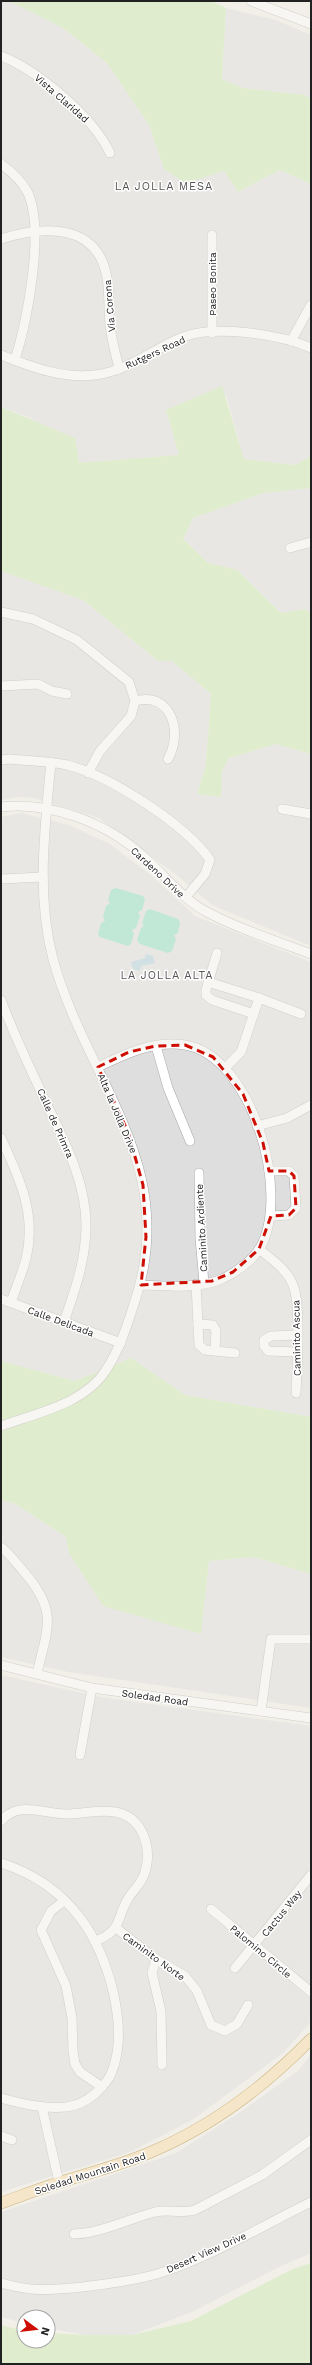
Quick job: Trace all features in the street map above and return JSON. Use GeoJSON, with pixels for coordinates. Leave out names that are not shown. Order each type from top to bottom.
{"type":"FeatureCollection","features":[{"type":"Feature","properties":{"kind":"main road","name":"Soledad Mountain Road"},"geometry":{"type":"LineString","coordinates":[[1,2203],[59,2182],[152,2152],[224,2114],[247,2098],[285,2065],[311,2039]]}},
{"type":"Feature","properties":{"kind":"street"},"geometry":{"type":"LineString","coordinates":[[251,1],[278,5],[311,24]]}},
{"type":"Feature","properties":{"kind":"street","name":"Vista Claridad"},"geometry":{"type":"LineString","coordinates":[[1,56],[17,62],[31,71],[88,119],[110,153]]}},
{"type":"Feature","properties":{"kind":"street"},"geometry":{"type":"LineString","coordinates":[[1,164],[16,175],[28,194],[33,211],[33,278],[24,330],[15,360]]}},
{"type":"Feature","properties":{"kind":"street","name":"Via Corona"},"geometry":{"type":"LineString","coordinates":[[1,239],[20,233],[53,229],[71,233],[86,240],[101,258],[107,277],[110,325],[119,369]]}},
{"type":"Feature","properties":{"kind":"street","name":"Paseo Bonita"},"geometry":{"type":"LineString","coordinates":[[212,235],[212,333]]}},
{"type":"Feature","properties":{"kind":"street"},"geometry":{"type":"LineString","coordinates":[[291,341],[311,305]]}},
{"type":"Feature","properties":{"kind":"street","name":"Rutgers Road"},"geometry":{"type":"LineString","coordinates":[[1,355],[43,371],[74,376],[95,375],[119,369],[185,337],[212,333],[245,332],[291,341],[311,348]]}},
{"type":"Feature","properties":{"kind":"street"},"geometry":{"type":"LineString","coordinates":[[290,548],[311,542]]}},
{"type":"Feature","properties":{"kind":"street"},"geometry":{"type":"LineString","coordinates":[[1,612],[33,619],[77,640],[129,682],[135,702],[132,716],[100,751],[88,773]]}},
{"type":"Feature","properties":{"kind":"street"},"geometry":{"type":"LineString","coordinates":[[1,686],[38,684],[52,691],[67,694]]}},
{"type":"Feature","properties":{"kind":"street"},"geometry":{"type":"LineString","coordinates":[[135,702],[144,699],[154,699],[168,710],[173,724],[172,751],[168,759]]}},
{"type":"Feature","properties":{"kind":"street"},"geometry":{"type":"LineString","coordinates":[[1,760],[51,762],[68,765],[88,773],[141,801],[164,817],[204,851],[210,860],[205,874],[186,897]]}},
{"type":"Feature","properties":{"kind":"street","name":"Alta la Jolla Drive"},"geometry":{"type":"LineString","coordinates":[[1,1426],[66,1402],[91,1387],[105,1371],[121,1343],[141,1285],[146,1237],[146,1210],[138,1160],[128,1132],[63,991],[53,958],[46,924],[43,877],[43,843],[51,762]]}},
{"type":"Feature","properties":{"kind":"street","name":"Cardeno Drive"},"geometry":{"type":"LineString","coordinates":[[1,807],[28,805],[83,819],[117,836],[143,855],[186,897],[206,912],[311,954]]}},
{"type":"Feature","properties":{"kind":"street"},"geometry":{"type":"LineString","coordinates":[[282,809],[311,814]]}},
{"type":"Feature","properties":{"kind":"street"},"geometry":{"type":"LineString","coordinates":[[1,879],[43,877]]}},
{"type":"Feature","properties":{"kind":"street"},"geometry":{"type":"LineString","coordinates":[[217,953],[208,982],[206,995],[212,1000],[254,1014]]}},
{"type":"Feature","properties":{"kind":"street"},"geometry":{"type":"LineString","coordinates":[[208,982],[259,998],[300,1014]]}},
{"type":"Feature","properties":{"kind":"street"},"geometry":{"type":"LineString","coordinates":[[225,1068],[241,1052],[259,998]]}},
{"type":"Feature","properties":{"kind":"street","name":"Calle de Primra"},"geometry":{"type":"LineString","coordinates":[[1,1000],[11,1026],[71,1156],[84,1200],[86,1225],[84,1259],[78,1283],[64,1322]]}},
{"type":"Feature","properties":{"kind":"street"},"geometry":{"type":"LineString","coordinates":[[98,1067],[129,1052],[171,1044],[192,1047],[212,1057],[225,1068],[243,1094],[257,1126],[269,1171],[270,1216],[259,1249],[233,1272],[220,1280],[200,1283],[141,1285]]}},
{"type":"Feature","properties":{"kind":"street"},"geometry":{"type":"LineString","coordinates":[[156,1046],[168,1088],[190,1141]]}},
{"type":"Feature","properties":{"kind":"street"},"geometry":{"type":"LineString","coordinates":[[257,1126],[287,1118],[311,1105]]}},
{"type":"Feature","properties":{"kind":"street"},"geometry":{"type":"LineString","coordinates":[[1,1138],[22,1183],[27,1208],[29,1237],[26,1259],[11,1302]]}},
{"type":"Feature","properties":{"kind":"street"},"geometry":{"type":"LineString","coordinates":[[269,1171],[289,1171],[294,1176],[296,1208],[289,1216],[270,1216]]}},
{"type":"Feature","properties":{"kind":"street","name":"Caminito Ardiente"},"geometry":{"type":"LineString","coordinates":[[199,1173],[199,1345],[205,1350],[215,1351]]}},
{"type":"Feature","properties":{"kind":"street","name":"Caminito Ascua"},"geometry":{"type":"LineString","coordinates":[[259,1249],[280,1266],[294,1288],[297,1335],[296,1393]]}},
{"type":"Feature","properties":{"kind":"street","name":"Calle Delicada"},"geometry":{"type":"LineString","coordinates":[[1,1299],[121,1343]]}},
{"type":"Feature","properties":{"kind":"street"},"geometry":{"type":"LineString","coordinates":[[198,1324],[213,1326],[216,1331],[215,1351],[235,1353]]}},
{"type":"Feature","properties":{"kind":"street"},"geometry":{"type":"LineString","coordinates":[[297,1335],[271,1336],[264,1340],[264,1346],[268,1351],[297,1352]]}},
{"type":"Feature","properties":{"kind":"street"},"geometry":{"type":"LineString","coordinates":[[1,1547],[39,1589],[43,1598],[47,1612],[48,1628],[37,1673]]}},
{"type":"Feature","properties":{"kind":"street"},"geometry":{"type":"LineString","coordinates":[[261,1711],[271,1639],[311,1639]]}},
{"type":"Feature","properties":{"kind":"street","name":"Soledad Road"},"geometry":{"type":"LineString","coordinates":[[1,1665],[92,1688],[311,1718]]}},
{"type":"Feature","properties":{"kind":"street"},"geometry":{"type":"LineString","coordinates":[[80,1756],[92,1688]]}},
{"type":"Feature","properties":{"kind":"street"},"geometry":{"type":"LineString","coordinates":[[1,1822],[6,1815],[16,1810],[26,1809],[62,1814],[107,1811],[117,1812],[131,1819],[146,1841],[148,1862],[144,1876],[128,1899],[116,1928],[108,1936],[96,1942]]}},
{"type":"Feature","properties":{"kind":"street"},"geometry":{"type":"LineString","coordinates":[[1,1863],[27,1872],[55,1891],[81,1919],[96,1942],[111,1982],[118,2023],[116,2058],[111,2075],[93,2096],[76,2105],[67,2107],[30,2106],[1,2098]]}},
{"type":"Feature","properties":{"kind":"street","name":"Cactus Way"},"geometry":{"type":"LineString","coordinates":[[236,1968],[311,1875]]}},
{"type":"Feature","properties":{"kind":"street"},"geometry":{"type":"LineString","coordinates":[[64,1900],[51,1911],[41,1930],[66,1986],[72,2018],[72,2051],[76,2064],[80,2072],[102,2087]]}},
{"type":"Feature","properties":{"kind":"street","name":"Palomino Circle"},"geometry":{"type":"LineString","coordinates":[[211,1910],[311,1992]]}},
{"type":"Feature","properties":{"kind":"street","name":"Caminito Norte"},"geometry":{"type":"LineString","coordinates":[[116,1928],[156,1959],[185,1976],[197,1991],[211,2025],[225,2031],[232,2028],[248,2005]]}},
{"type":"Feature","properties":{"kind":"street"},"geometry":{"type":"LineString","coordinates":[[156,1959],[152,1973],[161,2011],[162,2065]]}},
{"type":"Feature","properties":{"kind":"street"},"geometry":{"type":"LineString","coordinates":[[42,2107],[59,2182]]}},
{"type":"Feature","properties":{"kind":"street"},"geometry":{"type":"LineString","coordinates":[[1,2136],[12,2140]]}},
{"type":"Feature","properties":{"kind":"street"},"geometry":{"type":"LineString","coordinates":[[74,2234],[88,2233],[155,2212],[187,2212],[195,2210],[262,2175],[311,2140]]}},
{"type":"Feature","properties":{"kind":"street","name":"Desert View Drive"},"geometry":{"type":"LineString","coordinates":[[1,2283],[27,2290],[45,2291],[106,2284],[156,2274],[207,2253],[311,2202]]}},
{"type":"Feature","properties":{"kind":"highlighted area"},"geometry":{"type":"Polygon","coordinates":[[[185,1045],[213,1057],[243,1094],[263,1143],[269,1171],[289,1171],[294,1176],[296,1208],[289,1215],[271,1216],[259,1249],[233,1272],[212,1281],[141,1285],[146,1237],[143,1185],[128,1132],[98,1067],[129,1052],[156,1046],[185,1045]]]}},
{"type":"Feature","properties":{"kind":"shaded area"},"geometry":{"type":"Polygon","coordinates":[[[1,1],[9,1],[63,28],[107,63],[149,125],[164,169],[185,183],[224,170],[238,192],[280,170],[311,184],[311,456],[295,465],[244,459],[226,395],[166,410],[179,455],[79,463],[31,418],[1,407],[1,1]]]}},
{"type":"Feature","properties":{"kind":"shaded area"},"geometry":{"type":"Polygon","coordinates":[[[226,8],[276,20],[311,35],[311,99],[305,95],[243,88],[222,79],[226,8]]]}},
{"type":"Feature","properties":{"kind":"shaded area"},"geometry":{"type":"Polygon","coordinates":[[[311,488],[311,615],[306,609],[282,614],[237,570],[208,563],[183,539],[193,518],[263,493],[311,488]]]}},
{"type":"Feature","properties":{"kind":"shaded area"},"geometry":{"type":"Polygon","coordinates":[[[1,571],[83,600],[158,661],[172,661],[211,694],[206,765],[197,794],[221,797],[222,771],[229,758],[276,744],[311,754],[311,946],[212,905],[178,876],[99,818],[34,798],[19,797],[1,800],[1,571]]]}},
{"type":"Feature","properties":{"kind":"shaded area"},"geometry":{"type":"Polygon","coordinates":[[[21,813],[69,825],[108,843],[152,876],[195,916],[311,962],[311,1417],[185,1395],[131,1358],[75,1381],[1,1361],[1,817],[21,813]]]}},
{"type":"Feature","properties":{"kind":"shaded area"},"geometry":{"type":"Polygon","coordinates":[[[1,1500],[14,1503],[66,1537],[69,1553],[201,1633],[209,1561],[254,1557],[311,1574],[311,1708],[68,1672],[1,1657],[1,1500]]]}},
{"type":"Feature","properties":{"kind":"shaded area"},"geometry":{"type":"Polygon","coordinates":[[[1,1675],[100,1697],[311,1726],[311,2022],[283,2053],[192,2120],[130,2152],[1,2192],[1,1675]]]}},
{"type":"Feature","properties":{"kind":"shaded area"},"geometry":{"type":"Polygon","coordinates":[[[311,2054],[311,2253],[277,2268],[194,2311],[132,2335],[84,2335],[56,2330],[56,2309],[16,2309],[16,2321],[1,2317],[1,2212],[176,2153],[239,2113],[298,2071],[311,2054]]]}},
{"type":"Feature","properties":{"kind":"green space"},"geometry":{"type":"Polygon","coordinates":[[[9,1],[211,1],[226,8],[222,79],[243,88],[305,95],[311,99],[311,184],[280,170],[238,192],[224,171],[185,183],[164,169],[149,125],[107,63],[63,28],[9,1]]]}},
{"type":"Feature","properties":{"kind":"green space"},"geometry":{"type":"Polygon","coordinates":[[[222,386],[244,459],[295,465],[311,456],[311,488],[263,493],[193,518],[183,539],[208,563],[237,570],[281,613],[306,609],[311,615],[311,754],[276,744],[229,758],[222,771],[221,797],[197,794],[206,765],[211,694],[172,661],[158,661],[83,600],[1,571],[1,407],[75,438],[79,463],[179,455],[166,410],[222,386]]]}},
{"type":"Feature","properties":{"kind":"green space"},"geometry":{"type":"Polygon","coordinates":[[[116,888],[143,896],[145,900],[142,910],[138,912],[140,916],[136,928],[132,930],[134,934],[131,944],[128,946],[100,937],[98,934],[101,923],[105,921],[103,917],[106,906],[110,903],[108,900],[111,890],[116,888]]]}},
{"type":"Feature","properties":{"kind":"green space"},"geometry":{"type":"Polygon","coordinates":[[[150,909],[178,919],[180,922],[178,933],[174,935],[176,939],[172,951],[168,953],[140,944],[137,940],[141,928],[144,926],[142,923],[146,911],[150,909]]]}},
{"type":"Feature","properties":{"kind":"green space"},"geometry":{"type":"Polygon","coordinates":[[[131,1358],[185,1395],[311,1417],[311,1574],[254,1557],[209,1561],[201,1634],[103,1606],[69,1553],[66,1537],[14,1503],[1,1500],[1,1361],[75,1381],[131,1358]]]}},
{"type":"Feature","properties":{"kind":"green space"},"geometry":{"type":"Polygon","coordinates":[[[311,2263],[311,2364],[1,2364],[1,2325],[16,2329],[16,2349],[56,2349],[56,2333],[132,2335],[191,2321],[293,2269],[311,2263]]]}},
{"type":"Feature","properties":{"kind":"water"},"geometry":{"type":"Polygon","coordinates":[[[146,954],[153,956],[155,963],[141,966],[140,971],[133,969],[131,962],[145,958],[146,954]]]}},
{"type":"Feature","properties":{"kind":"district","name":"LA JOLLA MESA"},"geometry":{"type":"Point","coordinates":[164,186]}},
{"type":"Feature","properties":{"kind":"district","name":"LA JOLLA ALTA"},"geometry":{"type":"Point","coordinates":[167,975]}}]}
